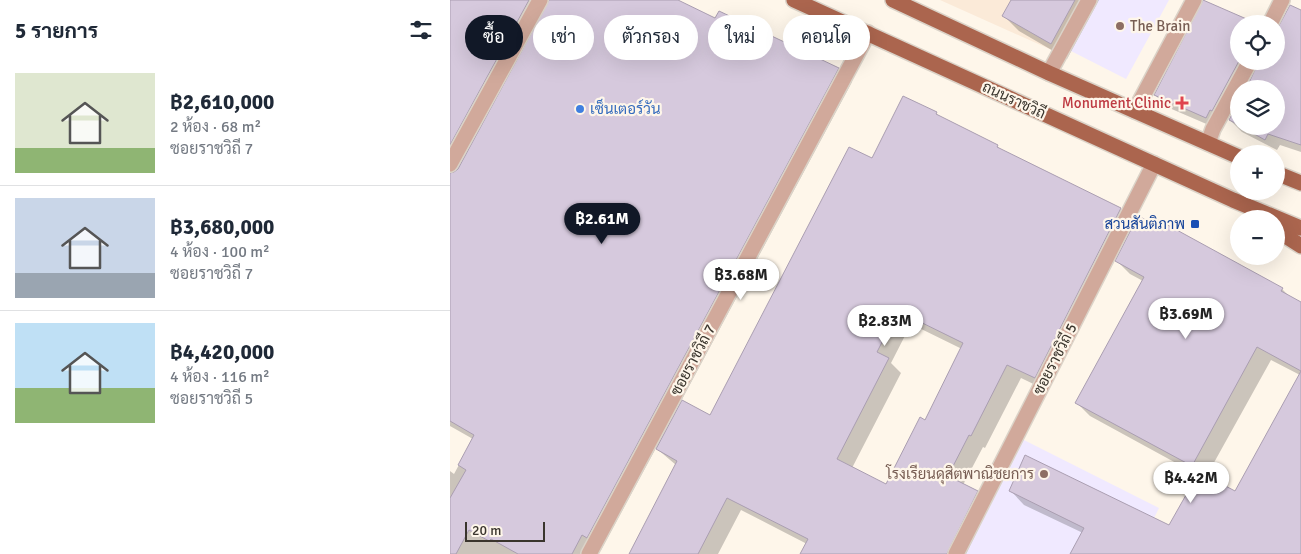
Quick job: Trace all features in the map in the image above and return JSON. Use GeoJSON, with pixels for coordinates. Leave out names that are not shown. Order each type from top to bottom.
{"type":"FeatureCollection","features":[{"type":"Feature","properties":{"kind":"main road","name":"ถนนราชวิถี"},"geometry":{"type":"LineString","coordinates":[[794,0],[827,15]]}},
{"type":"Feature","properties":{"kind":"main road"},"geometry":{"type":"LineString","coordinates":[[893,0],[1049,73],[1230,152]]}},
{"type":"Feature","properties":{"kind":"main road","name":"ถนนราชวิถี"},"geometry":{"type":"LineString","coordinates":[[870,35],[1230,199]]}},
{"type":"Feature","properties":{"kind":"main road"},"geometry":{"type":"LineString","coordinates":[[1285,177],[1301,183]]}},
{"type":"Feature","properties":{"kind":"main road","name":"ถนนราชวิถี"},"geometry":{"type":"LineString","coordinates":[[1233,200],[1247,210]]}},
{"type":"Feature","properties":{"kind":"main road","name":"ถนนราชวิถี"},"geometry":{"type":"LineString","coordinates":[[1233,200],[1301,228]]}},
{"type":"Feature","properties":{"kind":"main road"},"geometry":{"type":"LineString","coordinates":[[1285,236],[1301,246]]}},
{"type":"Feature","properties":{"kind":"street"},"geometry":{"type":"LineString","coordinates":[[450,164],[540,0]]}},
{"type":"Feature","properties":{"kind":"street"},"geometry":{"type":"LineString","coordinates":[[1049,73],[1089,0]]}},
{"type":"Feature","properties":{"kind":"street"},"geometry":{"type":"LineString","coordinates":[[1134,111],[1194,0]]}},
{"type":"Feature","properties":{"kind":"street"},"geometry":{"type":"LineString","coordinates":[[1274,15],[1282,0]]}},
{"type":"Feature","properties":{"kind":"street","name":"ซอยราชวิถี 7"},"geometry":{"type":"LineString","coordinates":[[589,554],[854,60]]}},
{"type":"Feature","properties":{"kind":"street"},"geometry":{"type":"LineString","coordinates":[[1208,143],[1213,129],[1245,70]]}},
{"type":"Feature","properties":{"kind":"street","name":"ซอยราชวิถี 5"},"geometry":{"type":"LineString","coordinates":[[956,554],[1154,164]]}},
{"type":"Feature","properties":{"kind":"shaded area"},"geometry":{"type":"Polygon","coordinates":[[[940,0],[1082,0],[1054,51],[940,0]]]}},
{"type":"Feature","properties":{"kind":"shaded area","name":"The Brain"},"geometry":{"type":"Polygon","coordinates":[[[1098,0],[1169,0],[1126,79],[1071,51],[1098,0]]]}},
{"type":"Feature","properties":{"kind":"shaded area","name":"โรงเรียนดุสิตพาณิชยการ"},"geometry":{"type":"Polygon","coordinates":[[[1014,439],[1024,440],[1159,508],[1136,554],[956,554],[1014,439]]]}},
{"type":"Feature","properties":{"kind":"building"},"geometry":{"type":"Polygon","coordinates":[[[450,0],[529,0],[521,15],[465,15],[465,60],[496,60],[450,145],[450,0]]]}},
{"type":"Feature","properties":{"kind":"building"},"geometry":{"type":"Polygon","coordinates":[[[549,0],[678,0],[709,15],[708,60],[773,60],[773,37],[783,41],[783,60],[822,60],[839,68],[587,538],[582,535],[572,554],[518,554],[491,539],[489,541],[469,530],[456,554],[450,554],[450,498],[466,470],[458,465],[474,435],[450,421],[450,173],[458,169],[517,60],[523,60],[523,48],[533,30],[533,60],[594,60],[594,15],[541,15],[549,0]]]}},
{"type":"Feature","properties":{"kind":"building"},"geometry":{"type":"Polygon","coordinates":[[[1011,0],[1075,0],[1051,44],[1002,16],[1011,0]]]}},
{"type":"Feature","properties":{"kind":"building"},"geometry":{"type":"Polygon","coordinates":[[[1203,0],[1237,15],[1230,15],[1230,70],[1234,70],[1212,111],[1210,110],[1206,118],[1154,95],[1203,0]]]}},
{"type":"Feature","properties":{"kind":"building"},"geometry":{"type":"Polygon","coordinates":[[[1290,5],[1301,10],[1301,145],[1271,135],[1285,135],[1285,80],[1250,80],[1255,70],[1285,70],[1285,15],[1290,5]]]}},
{"type":"Feature","properties":{"kind":"building"},"geometry":{"type":"Polygon","coordinates":[[[719,11],[727,15],[717,15],[719,11]]]}},
{"type":"Feature","properties":{"kind":"building"},"geometry":{"type":"Polygon","coordinates":[[[903,96],[998,145],[997,147],[1121,208],[1035,378],[1007,365],[971,436],[969,435],[948,476],[978,491],[947,554],[800,554],[808,539],[727,498],[698,554],[629,554],[677,461],[656,449],[682,400],[710,415],[849,147],[872,158],[903,96]],[[898,311],[877,352],[889,358],[837,459],[886,484],[920,417],[925,420],[963,343],[898,311]]]}},
{"type":"Feature","properties":{"kind":"building"},"geometry":{"type":"Polygon","coordinates":[[[1256,135],[1268,135],[1265,140],[1256,135]]]}},
{"type":"Feature","properties":{"kind":"building"},"geometry":{"type":"Polygon","coordinates":[[[1138,216],[1150,222],[1153,217],[1230,259],[1230,265],[1241,265],[1283,288],[1281,291],[1301,302],[1301,371],[1257,347],[1192,466],[1075,403],[1144,277],[1115,261],[1138,216]]]}},
{"type":"Feature","properties":{"kind":"building"},"geometry":{"type":"Polygon","coordinates":[[[1301,371],[1301,554],[1070,554],[1084,528],[1009,491],[1025,455],[1169,525],[1199,472],[1235,491],[1301,371]]]}},
{"type":"Feature","properties":{"kind":"place","name":"The Brain"},"geometry":{"type":"Point","coordinates":[1120,26]}},
{"type":"Feature","properties":{"kind":"place","name":"Monument Clinic"},"geometry":{"type":"Point","coordinates":[1182,103]}},
{"type":"Feature","properties":{"kind":"place","name":"เซ็นเตอร์วัน"},"geometry":{"type":"Point","coordinates":[580,109]}},
{"type":"Feature","properties":{"kind":"place","name":"สวนสันติภาพ"},"geometry":{"type":"Point","coordinates":[1195,224]}},
{"type":"Feature","properties":{"kind":"place","name":"โรงเรียนดุสิตพาณิชยการ"},"geometry":{"type":"Point","coordinates":[1044,474]}}]}
